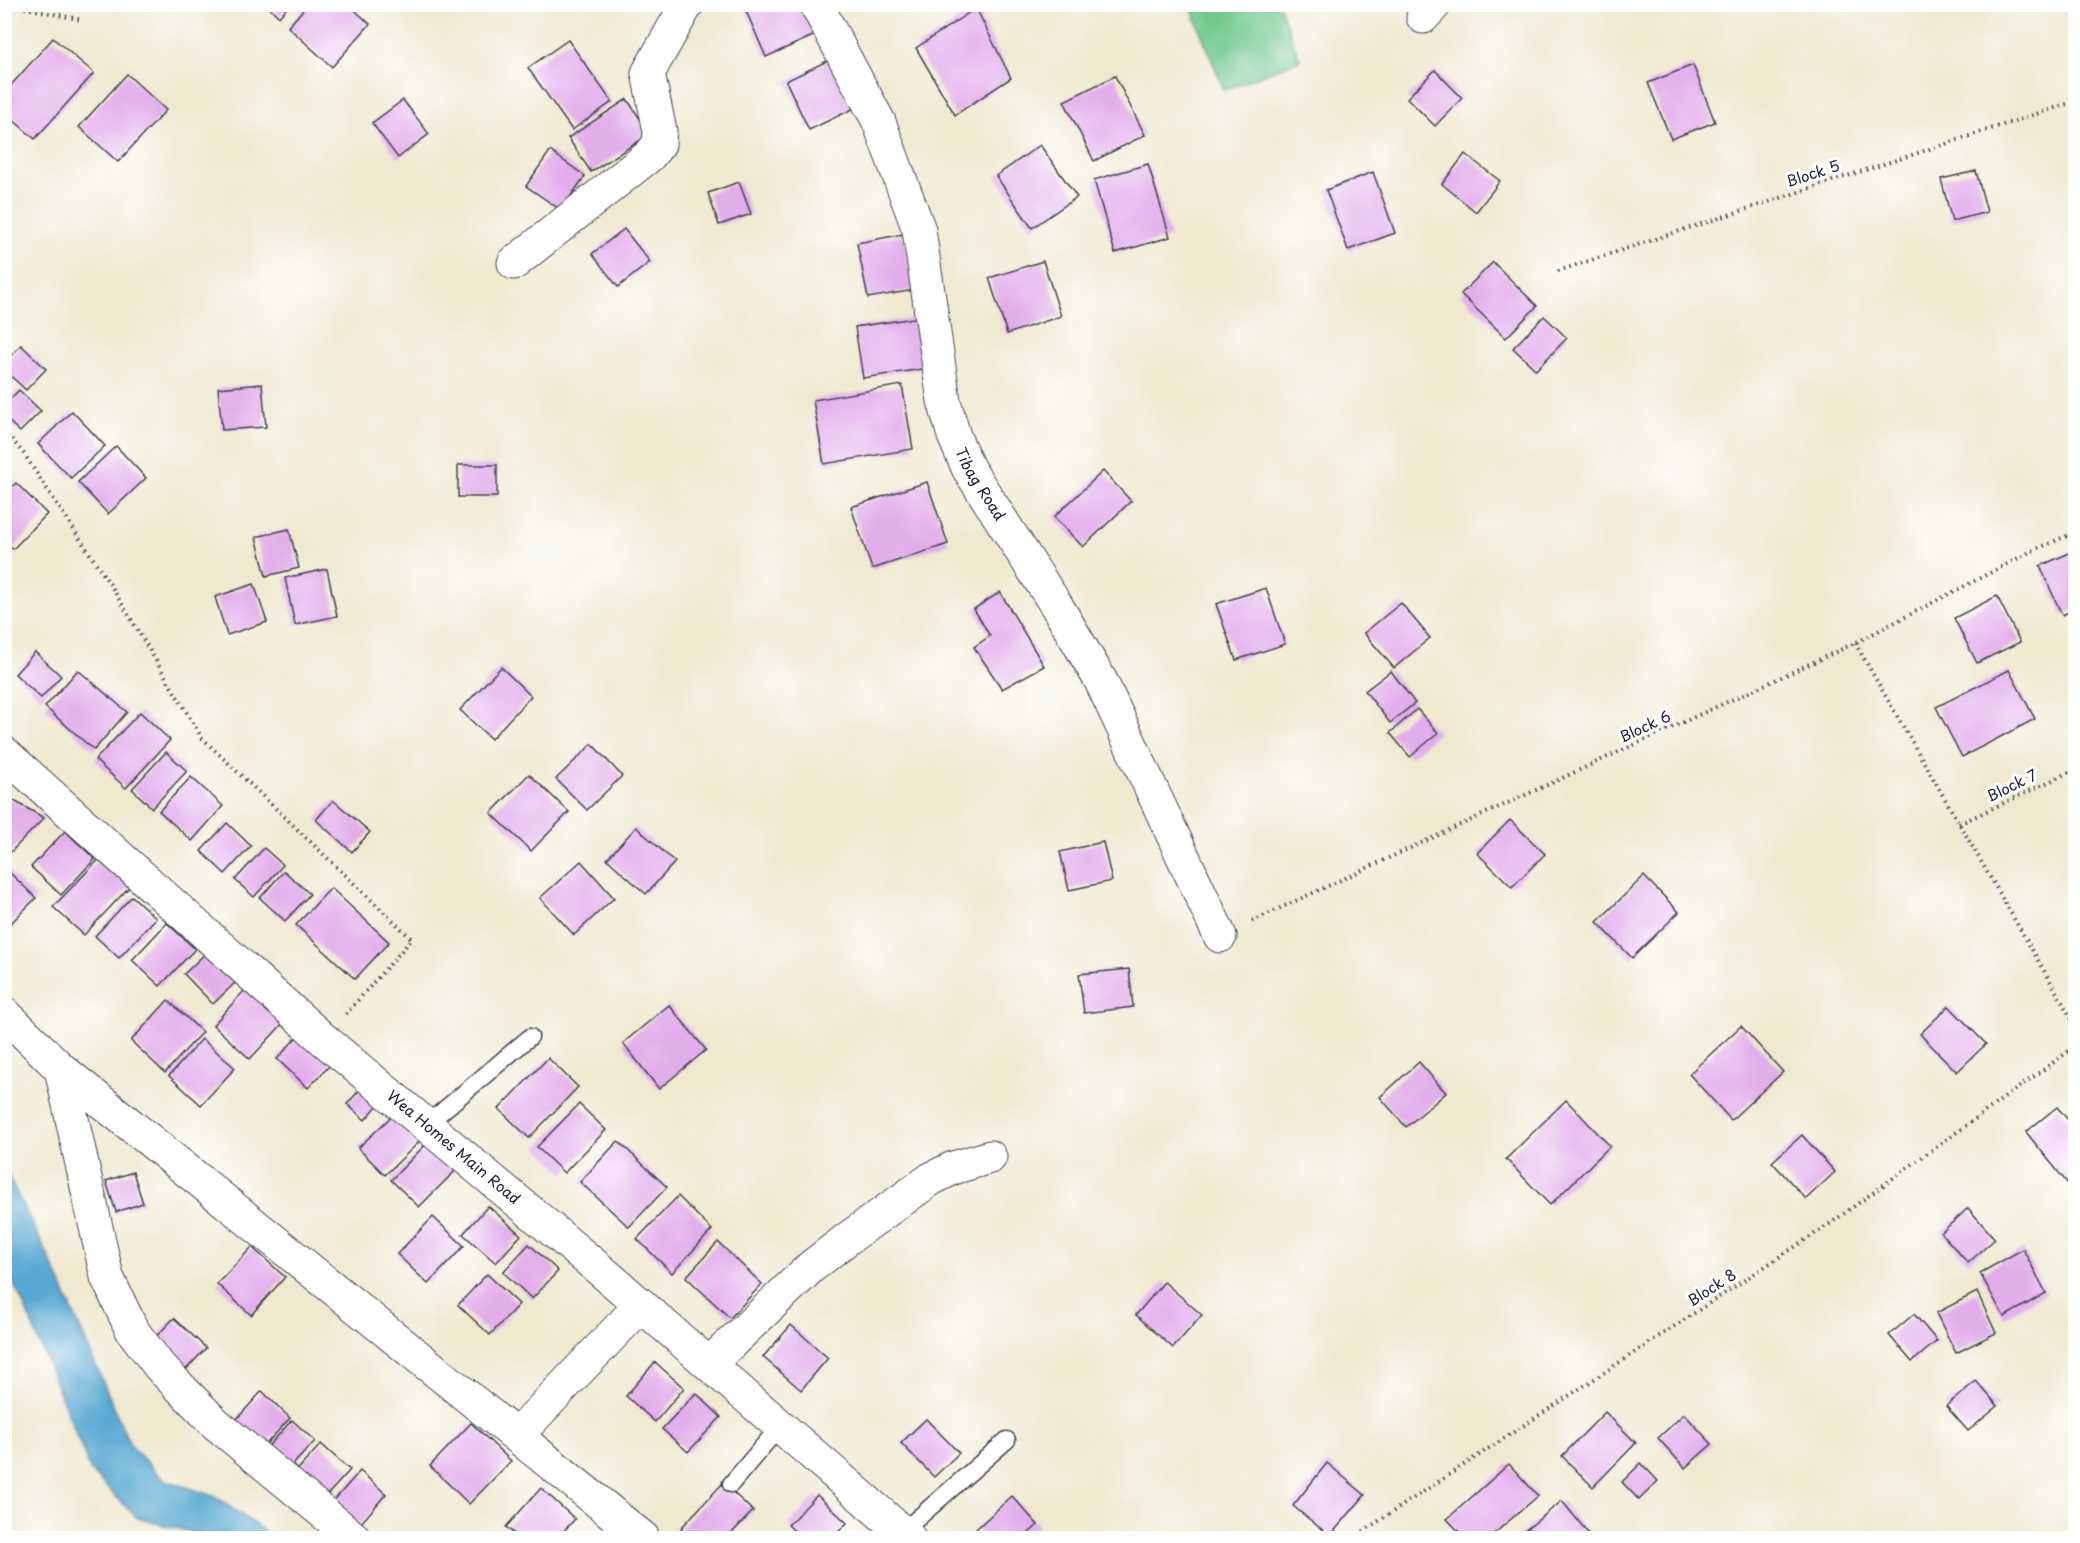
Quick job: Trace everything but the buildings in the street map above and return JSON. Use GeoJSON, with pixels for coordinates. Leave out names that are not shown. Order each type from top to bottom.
{"type":"FeatureCollection","features":[{"type":"Feature","properties":{"kind":"street"},"geometry":{"type":"LineString","coordinates":[[514,263],[649,156],[659,144],[660,131],[648,73],[687,4]]}},
{"type":"Feature","properties":{"kind":"street","name":"Tibag Road"},"geometry":{"type":"LineString","coordinates":[[816,4],[879,122],[920,230],[944,401],[954,436],[968,468],[1058,608],[1101,681],[1220,936]]}},
{"type":"Feature","properties":{"kind":"street","name":"Wea Homes Main Road"},"geometry":{"type":"LineString","coordinates":[[8,765],[323,1039],[642,1305],[905,1535]]}},
{"type":"Feature","properties":{"kind":"street"},"geometry":{"type":"LineString","coordinates":[[4,1014],[61,1069],[644,1539]]}},
{"type":"Feature","properties":{"kind":"street"},"geometry":{"type":"LineString","coordinates":[[61,1069],[107,1277],[132,1330],[160,1367],[215,1423],[354,1539]]}},
{"type":"Feature","properties":{"kind":"street"},"geometry":{"type":"LineString","coordinates":[[709,1364],[811,1266],[847,1239],[931,1179],[952,1168],[990,1157]]}},
{"type":"Feature","properties":{"kind":"street"},"geometry":{"type":"LineString","coordinates":[[517,1435],[642,1305]]}},
{"type":"Feature","properties":{"kind":"lane"},"geometry":{"type":"LineString","coordinates":[[426,1125],[530,1037]]}},
{"type":"Feature","properties":{"kind":"lane"},"geometry":{"type":"LineString","coordinates":[[731,1484],[780,1426]]}},
{"type":"Feature","properties":{"kind":"lane"},"geometry":{"type":"LineString","coordinates":[[905,1535],[1007,1440]]}},
{"type":"Feature","properties":{"kind":"path"},"geometry":{"type":"LineString","coordinates":[[7,4],[82,20]]}},
{"type":"Feature","properties":{"kind":"path","name":"Block 5"},"geometry":{"type":"LineString","coordinates":[[1558,271],[2076,100]]}},
{"type":"Feature","properties":{"kind":"path"},"geometry":{"type":"LineString","coordinates":[[4,430],[24,454],[113,589],[202,738],[412,939],[323,1039]]}},
{"type":"Feature","properties":{"kind":"path","name":"Block 6"},"geometry":{"type":"LineString","coordinates":[[1220,936],[1855,644],[2032,551],[2076,532]]}},
{"type":"Feature","properties":{"kind":"path"},"geometry":{"type":"LineString","coordinates":[[1855,644],[2076,1026]]}},
{"type":"Feature","properties":{"kind":"path","name":"Block 7"},"geometry":{"type":"LineString","coordinates":[[1959,824],[2076,769]]}},
{"type":"Feature","properties":{"kind":"path","name":"Block 8"},"geometry":{"type":"LineString","coordinates":[[1353,1539],[1831,1223],[2076,1046]]}},
{"type":"Feature","properties":{"kind":"green space"},"geometry":{"type":"Polygon","coordinates":[[[1190,5],[1279,5],[1300,60],[1224,90],[1190,5]]]}},
{"type":"Feature","properties":{"kind":"water"},"geometry":{"type":"Polygon","coordinates":[[[5,1169],[56,1272],[130,1445],[163,1479],[216,1497],[274,1538],[205,1538],[199,1534],[137,1518],[91,1471],[27,1312],[5,1265],[5,1169]]]}}]}
